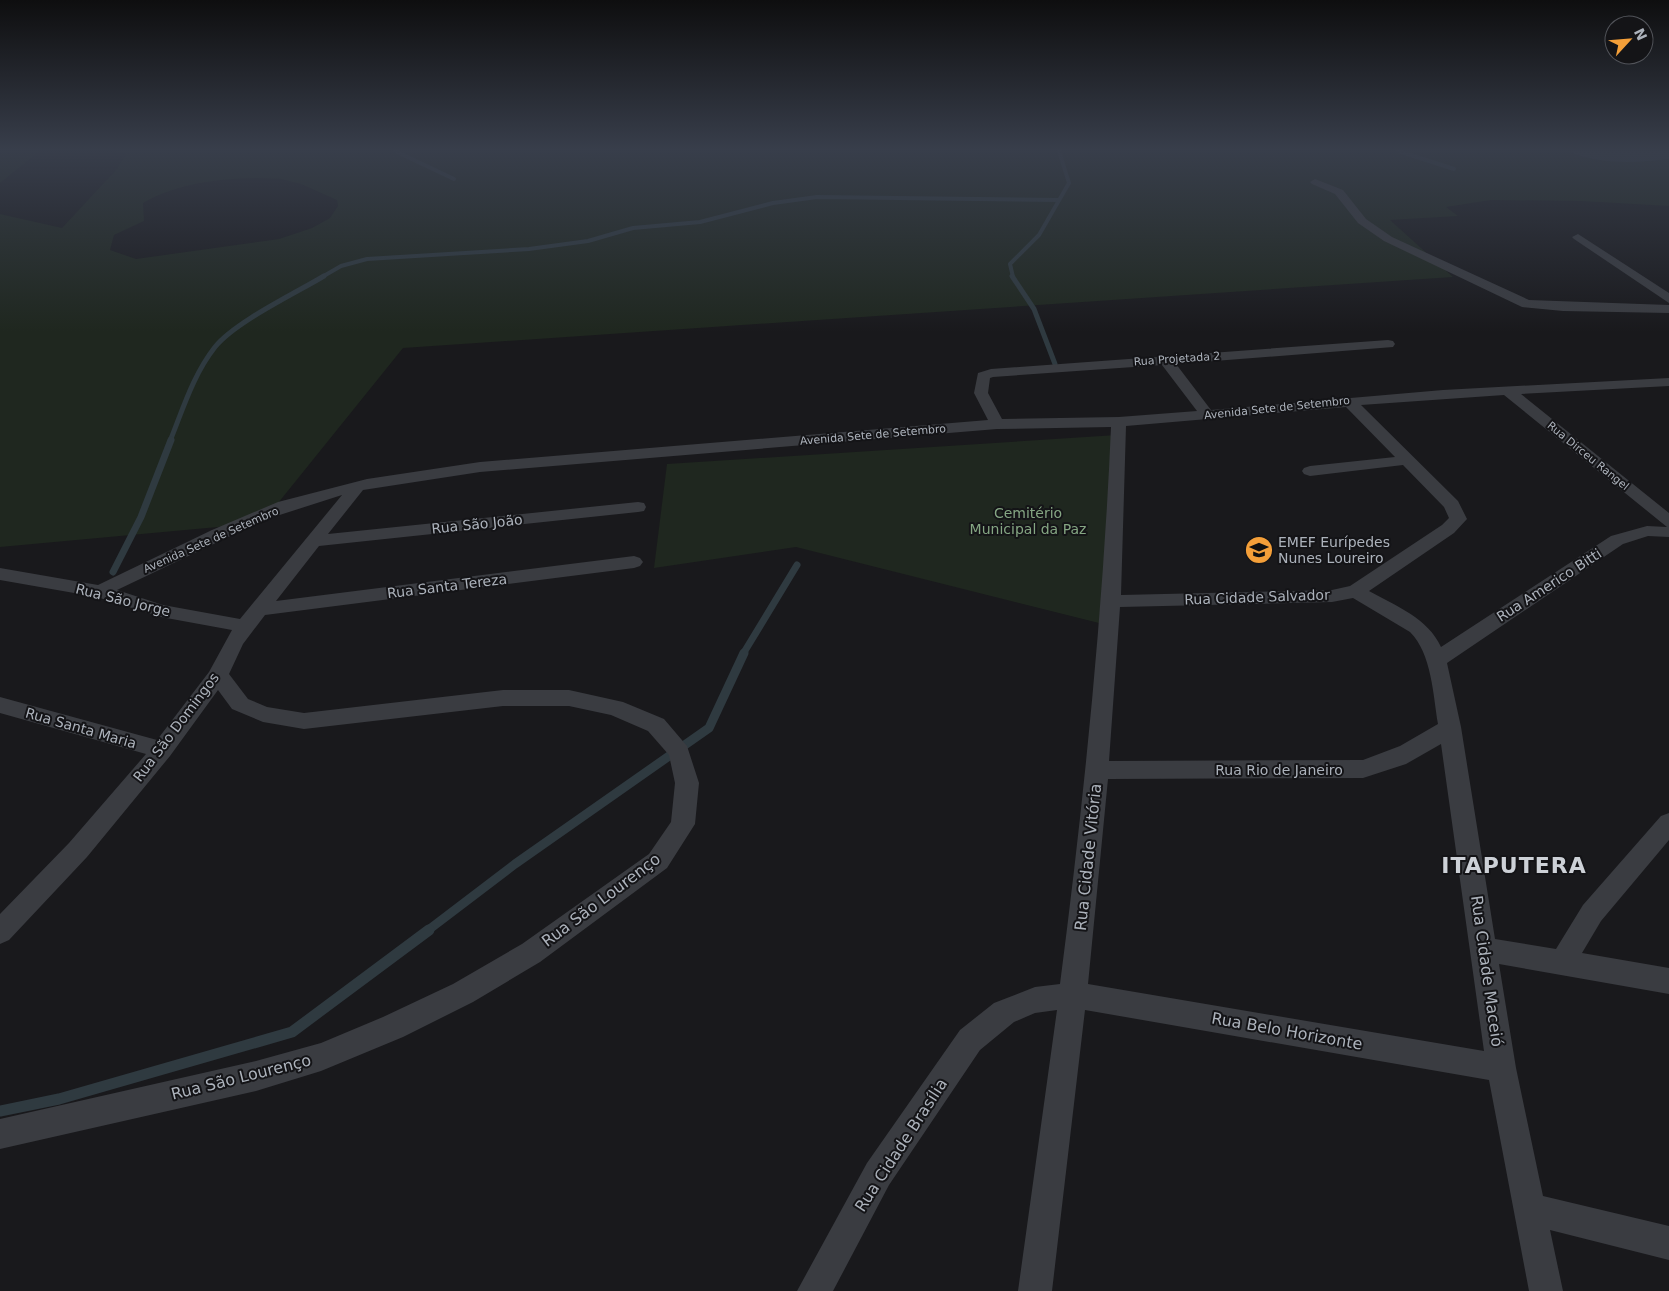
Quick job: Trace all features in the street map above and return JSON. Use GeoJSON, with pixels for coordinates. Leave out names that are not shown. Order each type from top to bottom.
{"type":"FeatureCollection","features":[{"type":"Feature","properties":{"kind":"street"},"geometry":{"type":"LineString","coordinates":[[1354,211],[1362,221],[1388,239],[1526,304],[1563,308],[1669,309]]}},
{"type":"Feature","properties":{"kind":"street"},"geometry":{"type":"LineString","coordinates":[[1578,237],[1669,298]]}},
{"type":"Feature","properties":{"kind":"street","name":"Rua Projetada 2"},"geometry":{"type":"LineString","coordinates":[[997,424],[981,393],[983,376],[998,372],[1388,344]]}},
{"type":"Feature","properties":{"kind":"street"},"geometry":{"type":"LineString","coordinates":[[1166,360],[1208,416]]}},
{"type":"Feature","properties":{"kind":"street","name":"Avenida Sete de Setembro"},"geometry":{"type":"LineString","coordinates":[[100,591],[258,516],[304,500],[420,475],[480,467],[997,424],[1119,422],[1208,416],[1348,402],[1669,382]]}},
{"type":"Feature","properties":{"kind":"street"},"geometry":{"type":"LineString","coordinates":[[1653,383],[1669,396]]}},
{"type":"Feature","properties":{"kind":"street","name":"Rua Dirceu Rangel"},"geometry":{"type":"LineString","coordinates":[[1508,391],[1669,522]]}},
{"type":"Feature","properties":{"kind":"street","name":"Rua Cidade Salvador"},"geometry":{"type":"LineString","coordinates":[[1111,601],[1332,596],[1356,591],[1448,529],[1458,519],[1452,505],[1409,460],[1348,402]]}},
{"type":"Feature","properties":{"kind":"street","name":"Rua Cidade Vitória"},"geometry":{"type":"LineString","coordinates":[[1035,1291],[1074,995],[1097,770],[1111,601],[1119,422]]}},
{"type":"Feature","properties":{"kind":"street"},"geometry":{"type":"LineString","coordinates":[[1310,471],[1409,460]]}},
{"type":"Feature","properties":{"kind":"street","name":"Rua São Domingos"},"geometry":{"type":"LineString","coordinates":[[0,932],[78,850],[162,750],[218,675],[234,642],[245,626],[356,488]]}},
{"type":"Feature","properties":{"kind":"street","name":"Rua São João"},"geometry":{"type":"LineString","coordinates":[[315,541],[638,507]]}},
{"type":"Feature","properties":{"kind":"street","name":"Rua Americo Bitti"},"geometry":{"type":"LineString","coordinates":[[1436,660],[1617,540],[1647,531],[1669,532]]}},
{"type":"Feature","properties":{"kind":"street","name":"Rua Santa Tereza"},"geometry":{"type":"LineString","coordinates":[[259,609],[634,562]]}},
{"type":"Feature","properties":{"kind":"street","name":"Rua São Jorge"},"geometry":{"type":"LineString","coordinates":[[0,574],[100,591],[161,611],[245,626]]}},
{"type":"Feature","properties":{"kind":"street","name":"Rua Cidade Maceió"},"geometry":{"type":"LineString","coordinates":[[1356,591],[1417,627],[1426,636],[1436,660],[1450,726],[1485,950],[1501,1068],[1546,1291]]}},
{"type":"Feature","properties":{"kind":"street","name":"Rua São Lourenço"},"geometry":{"type":"LineString","coordinates":[[0,1134],[256,1076],[321,1057],[393,1028],[464,993],[531,953],[658,861],[683,824],[687,783],[679,752],[656,725],[615,708],[569,698],[503,698],[304,721],[263,714],[240,704],[218,675]]}},
{"type":"Feature","properties":{"kind":"street","name":"Rua Santa Maria"},"geometry":{"type":"LineString","coordinates":[[0,705],[162,750]]}},
{"type":"Feature","properties":{"kind":"street","name":"Rua Rio de Janeiro"},"geometry":{"type":"LineString","coordinates":[[1097,770],[1362,770],[1387,764],[1412,752],[1450,726]]}},
{"type":"Feature","properties":{"kind":"street"},"geometry":{"type":"LineString","coordinates":[[1562,963],[1592,913],[1669,823]]}},
{"type":"Feature","properties":{"kind":"street"},"geometry":{"type":"LineString","coordinates":[[1485,950],[1669,981]]}},
{"type":"Feature","properties":{"kind":"street","name":"Rua Belo Horizonte"},"geometry":{"type":"LineString","coordinates":[[1004,1012],[1034,1000],[1074,995],[1501,1068]]}},
{"type":"Feature","properties":{"kind":"street","name":"Rua Cidade Brasília"},"geometry":{"type":"LineString","coordinates":[[814,1291],[878,1174],[905,1134],[970,1040],[1004,1012]]}},
{"type":"Feature","properties":{"kind":"street"},"geometry":{"type":"LineString","coordinates":[[1529,1209],[1669,1243]]}},
{"type":"Feature","properties":{"kind":"green space"},"geometry":{"type":"Polygon","coordinates":[[[78,211],[143,211],[144,221],[114,235],[110,250],[136,259],[279,239],[312,228],[330,218],[335,211],[1452,211],[1458,216],[1390,220],[1453,277],[403,348],[262,523],[0,547],[0,214],[62,228],[78,211]]]}},
{"type":"Feature","properties":{"kind":"green space","name":"Cemitério Municipal da Paz"},"geometry":{"type":"Polygon","coordinates":[[[1117,435],[1099,623],[796,547],[654,568],[667,464],[1117,435]]]}},
{"type":"Feature","properties":{"kind":"waterway"},"geometry":{"type":"LineString","coordinates":[[322,277],[341,266],[367,259],[529,249],[588,241],[633,228],[700,222],[741,211]]}},
{"type":"Feature","properties":{"kind":"waterway"},"geometry":{"type":"LineString","coordinates":[[1013,277],[1010,264],[1039,235],[1053,211]]}},
{"type":"Feature","properties":{"kind":"waterway"},"geometry":{"type":"LineString","coordinates":[[170,441],[195,381],[215,347],[250,318],[324,276]]}},
{"type":"Feature","properties":{"kind":"waterway"},"geometry":{"type":"LineString","coordinates":[[1012,276],[1034,309],[1055,364]]}},
{"type":"Feature","properties":{"kind":"waterway"},"geometry":{"type":"LineString","coordinates":[[113,572],[141,517],[171,440]]}},
{"type":"Feature","properties":{"kind":"waterway"},"geometry":{"type":"LineString","coordinates":[[743,654],[797,565]]}},
{"type":"Feature","properties":{"kind":"waterway"},"geometry":{"type":"LineString","coordinates":[[427,931],[515,864],[709,728],[744,653]]}},
{"type":"Feature","properties":{"kind":"waterway"},"geometry":{"type":"LineString","coordinates":[[0,1111],[59,1099],[292,1032],[429,930]]}},
{"type":"Feature","properties":{"kind":"place","name":"EMEF Eurípedes Nunes Loureiro"},"geometry":{"type":"Point","coordinates":[1259,550]}},
{"type":"Feature","properties":{"kind":"district","name":"ITAPUTERA"},"geometry":{"type":"Point","coordinates":[1514,865]}}]}
